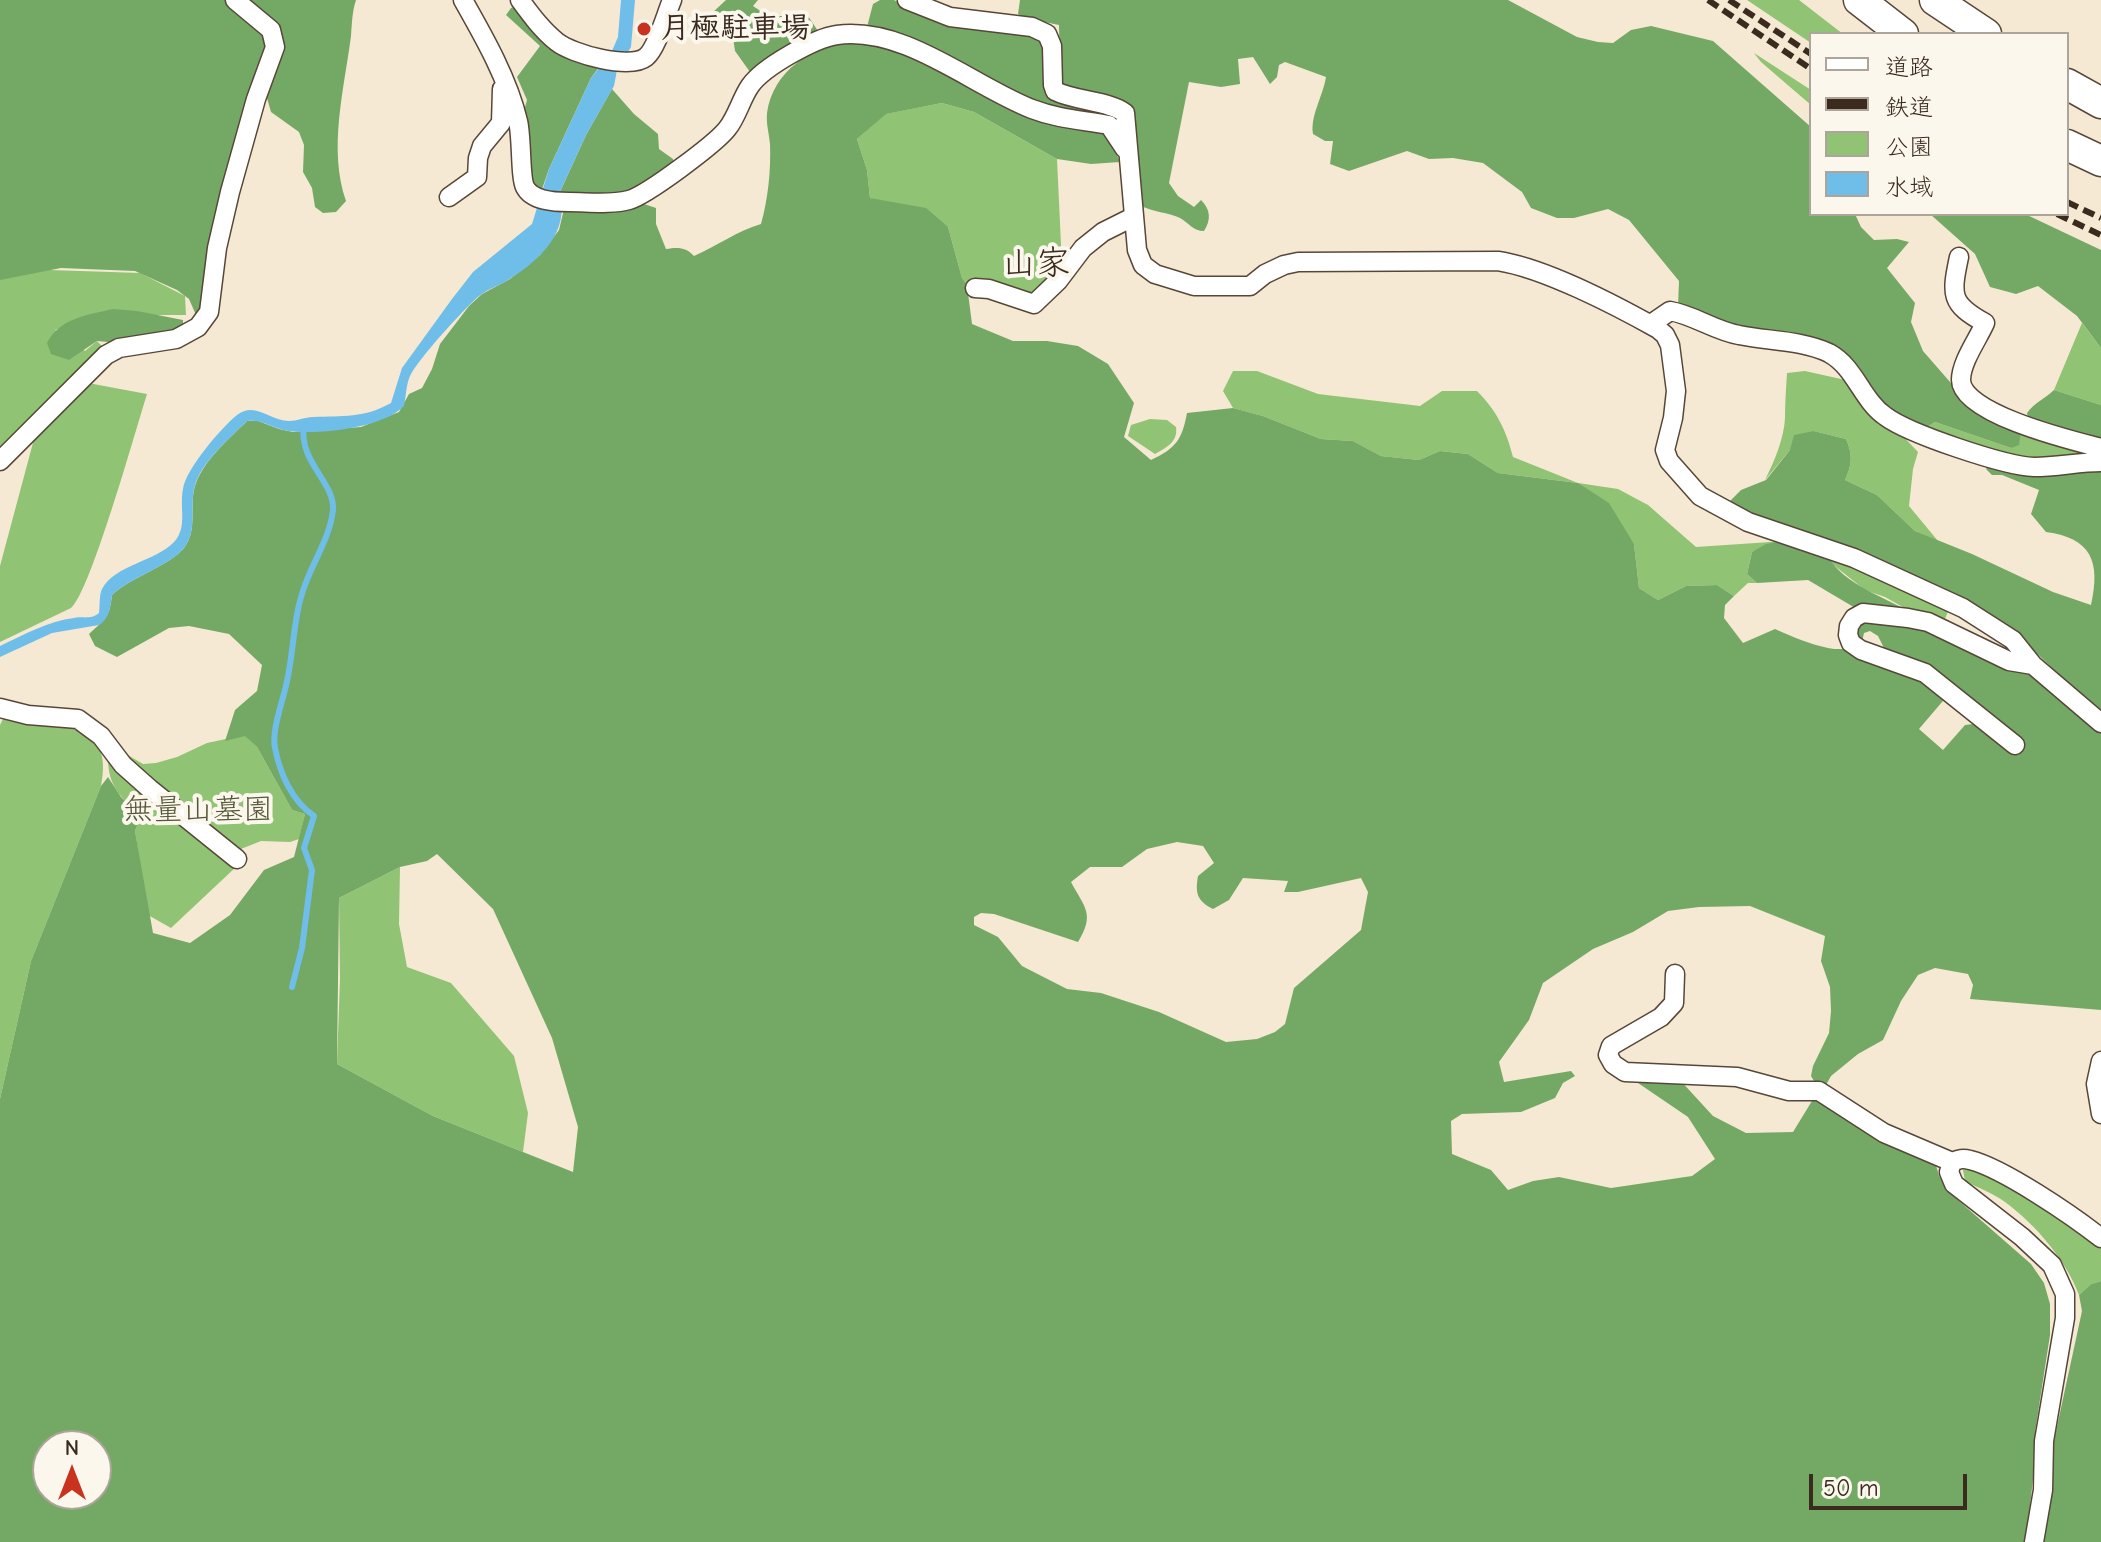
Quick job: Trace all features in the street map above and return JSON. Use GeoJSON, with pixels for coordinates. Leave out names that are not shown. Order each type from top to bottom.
{"type":"FeatureCollection","features":[{"type":"Feature","properties":{"kind":"highway"},"geometry":{"type":"LineString","coordinates":[[1859,0],[1900,32]]}},
{"type":"Feature","properties":{"kind":"highway"},"geometry":{"type":"LineString","coordinates":[[1935,0],[1983,32]]}},
{"type":"Feature","properties":{"kind":"highway"},"geometry":{"type":"LineString","coordinates":[[2069,85],[2101,103]]}},
{"type":"Feature","properties":{"kind":"highway"},"geometry":{"type":"LineString","coordinates":[[2069,146],[2101,161]]}},
{"type":"Feature","properties":{"kind":"street"},"geometry":{"type":"LineString","coordinates":[[0,461],[106,355],[119,348],[176,339],[198,327],[209,312],[217,248],[230,192],[256,99],[275,47],[271,30],[235,0]]}},
{"type":"Feature","properties":{"kind":"street"},"geometry":{"type":"LineString","coordinates":[[463,0],[502,78],[517,119],[525,187],[531,195],[549,200],[629,200],[654,187],[727,129],[751,84],[777,61],[833,36],[856,34],[883,37],[1031,108],[1064,119],[1109,125],[1127,152]]}},
{"type":"Feature","properties":{"kind":"street"},"geometry":{"type":"LineString","coordinates":[[520,0],[559,44],[624,62],[642,60],[652,51],[672,0]]}},
{"type":"Feature","properties":{"kind":"street"},"geometry":{"type":"LineString","coordinates":[[907,0],[950,17],[1032,27],[1047,34],[1052,46],[1055,91],[1121,109],[1127,119],[1127,152],[1137,250],[1143,265],[1155,274],[1194,286],[1250,286],[1265,274],[1298,262],[1498,261],[1528,269],[1651,324],[1665,335],[1670,345],[1675,375],[1673,418],[1665,450],[1669,461],[1700,496],[1748,522],[1854,558],[1963,608],[2013,640],[2033,665],[2101,723]]}},
{"type":"Feature","properties":{"kind":"street"},"geometry":{"type":"LineString","coordinates":[[449,197],[477,177],[482,146],[501,123],[502,78]]}},
{"type":"Feature","properties":{"kind":"street"},"geometry":{"type":"LineString","coordinates":[[975,288],[1009,294],[1034,304],[1058,281],[1083,248],[1103,232],[1133,217]]}},
{"type":"Feature","properties":{"kind":"street"},"geometry":{"type":"LineString","coordinates":[[1959,257],[1954,291],[1957,304],[1985,323],[1963,369],[1963,391],[2000,415],[2038,432],[2101,448]]}},
{"type":"Feature","properties":{"kind":"street"},"geometry":{"type":"LineString","coordinates":[[1651,324],[1670,311],[1737,335],[1830,354],[1848,369],[1874,407],[1886,418],[1931,438],[1999,461],[2031,467],[2101,462]]}},
{"type":"Feature","properties":{"kind":"street"},"geometry":{"type":"LineString","coordinates":[[2015,745],[1954,693],[1925,673],[1861,650],[1851,643],[1849,626],[1854,618],[1863,613],[1928,622],[2009,661],[2033,665]]}},
{"type":"Feature","properties":{"kind":"street"},"geometry":{"type":"LineString","coordinates":[[0,708],[28,715],[78,719],[101,736],[123,765],[150,789],[237,859]]}},
{"type":"Feature","properties":{"kind":"street"},"geometry":{"type":"LineString","coordinates":[[1675,974],[1674,1003],[1661,1017],[1611,1046],[1608,1055],[1617,1068],[1625,1072],[1737,1077],[1789,1091],[1819,1091],[1884,1133],[1952,1162],[1961,1158],[1973,1160],[2009,1178],[2101,1238]]}},
{"type":"Feature","properties":{"kind":"street"},"geometry":{"type":"LineString","coordinates":[[2101,1061],[2096,1084],[2101,1114]]}},
{"type":"Feature","properties":{"kind":"street"},"geometry":{"type":"LineString","coordinates":[[1952,1162],[1949,1172],[1954,1184],[2022,1237],[2052,1265],[2065,1294],[2065,1318],[2044,1441],[2043,1490],[2034,1542]]}},
{"type":"Feature","properties":{"kind":"green space"},"geometry":{"type":"Polygon","coordinates":[[[0,0],[226,0],[268,37],[202,305],[196,315],[189,299],[177,290],[135,271],[61,268],[0,280],[0,0]]]}},
{"type":"Feature","properties":{"kind":"green space"},"geometry":{"type":"Polygon","coordinates":[[[243,0],[356,0],[338,140],[338,161],[346,201],[336,212],[323,213],[315,207],[312,188],[303,172],[304,145],[299,132],[271,112],[265,91],[283,44],[282,33],[278,26],[243,0]]]}},
{"type":"Feature","properties":{"kind":"green space"},"geometry":{"type":"Polygon","coordinates":[[[726,0],[758,0],[753,6],[768,16],[808,16],[820,34],[750,72],[735,51],[732,31],[711,14],[726,0]]]}},
{"type":"Feature","properties":{"kind":"green space"},"geometry":{"type":"Polygon","coordinates":[[[880,0],[894,0],[928,18],[1035,37],[1043,43],[1046,85],[1119,115],[1117,119],[1103,114],[1056,108],[1032,100],[867,27],[873,4],[880,0]]]}},
{"type":"Feature","properties":{"kind":"green space"},"geometry":{"type":"Polygon","coordinates":[[[1020,0],[1508,0],[1577,37],[1598,42],[1613,43],[1631,30],[1651,26],[1713,41],[1809,125],[1809,216],[1856,216],[1861,227],[1874,240],[1909,242],[1887,268],[1915,303],[1911,322],[1923,351],[1957,390],[2021,431],[2019,445],[2011,448],[1935,422],[1924,429],[1889,412],[1854,366],[1678,307],[1679,281],[1629,220],[1608,209],[1574,218],[1557,218],[1531,208],[1522,192],[1483,163],[1453,158],[1429,159],[1407,151],[1349,171],[1330,164],[1333,141],[1325,141],[1313,134],[1315,113],[1326,77],[1285,62],[1279,65],[1277,77],[1270,84],[1253,57],[1238,59],[1240,84],[1221,87],[1189,82],[1169,183],[1178,196],[1194,207],[1201,200],[1207,208],[1208,223],[1204,231],[1175,216],[1145,208],[1139,205],[1132,120],[1099,98],[1060,84],[1059,25],[1018,14],[1020,0]]]}},
{"type":"Feature","properties":{"kind":"green space"},"geometry":{"type":"Polygon","coordinates":[[[1747,0],[1799,0],[1840,32],[1809,32],[1809,42],[1747,0]]]}},
{"type":"Feature","properties":{"kind":"green space"},"geometry":{"type":"Polygon","coordinates":[[[516,6],[599,67],[591,78],[541,192],[533,186],[523,115],[527,100],[517,77],[540,46],[506,15],[516,6]]]}},
{"type":"Feature","properties":{"kind":"green space"},"geometry":{"type":"Polygon","coordinates":[[[850,43],[881,47],[1030,116],[1059,126],[1108,135],[1120,162],[1091,164],[1057,159],[974,112],[942,103],[886,114],[857,139],[867,170],[870,198],[926,208],[948,227],[962,278],[967,285],[972,324],[1013,341],[1047,341],[1078,346],[1108,364],[1134,403],[1124,437],[1151,460],[1176,442],[1187,413],[1233,408],[1263,416],[1321,439],[1353,441],[1381,456],[1419,460],[1440,451],[1468,454],[1498,473],[1578,483],[1609,503],[1634,544],[1639,588],[1658,600],[1686,586],[1717,585],[1734,596],[1725,605],[1724,618],[1743,643],[1775,629],[1831,649],[1853,650],[1926,681],[1948,695],[1919,729],[1943,750],[1965,725],[1981,723],[2014,749],[2021,743],[1941,678],[1886,652],[1878,636],[1870,631],[1864,633],[1862,642],[1854,640],[1851,634],[1856,623],[1868,616],[1885,616],[1954,639],[2006,666],[2046,682],[2101,733],[2101,1010],[1970,999],[1973,985],[1968,974],[1935,968],[1918,975],[1901,1001],[1883,1040],[1858,1054],[1831,1076],[1826,1085],[1814,1081],[1811,1076],[1829,1033],[1830,987],[1821,961],[1825,936],[1750,906],[1668,911],[1633,932],[1593,949],[1543,983],[1529,1020],[1499,1062],[1504,1082],[1571,1071],[1575,1076],[1563,1083],[1555,1098],[1521,1112],[1462,1114],[1451,1121],[1452,1154],[1491,1170],[1508,1190],[1533,1181],[1559,1177],[1611,1188],[1692,1176],[1715,1159],[1688,1117],[1638,1083],[1647,1077],[1679,1079],[1713,1116],[1746,1133],[1793,1132],[1815,1096],[1870,1133],[1934,1158],[1939,1176],[1951,1194],[2031,1264],[2044,1283],[2050,1304],[2050,1335],[2035,1432],[2026,1542],[0,1542],[0,1099],[31,961],[101,786],[108,777],[121,797],[141,816],[135,831],[153,933],[190,943],[230,915],[264,870],[294,857],[305,814],[292,810],[257,747],[245,736],[225,741],[235,710],[257,691],[262,665],[229,634],[189,626],[169,628],[117,657],[95,646],[89,634],[106,618],[112,595],[184,548],[191,533],[194,491],[200,474],[218,450],[247,421],[258,421],[293,432],[361,427],[399,412],[409,394],[422,388],[440,344],[469,306],[540,255],[559,230],[564,209],[644,204],[656,208],[656,224],[666,249],[682,248],[694,256],[761,224],[769,174],[767,113],[771,98],[777,85],[796,63],[821,49],[850,43]],[[1177,842],[1147,849],[1122,867],[1090,867],[1071,882],[1084,905],[1087,918],[1078,942],[994,914],[981,913],[974,917],[974,925],[998,937],[1022,966],[1067,989],[1101,993],[1159,1012],[1226,1042],[1257,1039],[1285,1024],[1294,988],[1361,930],[1368,892],[1361,878],[1298,892],[1284,892],[1288,881],[1243,878],[1229,900],[1213,909],[1198,896],[1198,876],[1214,863],[1203,846],[1177,842]],[[437,854],[427,861],[400,867],[339,898],[337,1064],[433,1116],[573,1172],[578,1127],[552,1038],[493,909],[437,854]]]}},
{"type":"Feature","properties":{"kind":"green space"},"geometry":{"type":"Polygon","coordinates":[[[1754,53],[1809,89],[1809,103],[1754,53]]]}},
{"type":"Feature","properties":{"kind":"green space"},"geometry":{"type":"Polygon","coordinates":[[[612,89],[634,114],[658,134],[659,149],[673,159],[675,165],[646,184],[620,193],[559,194],[586,135],[612,89]]]}},
{"type":"Feature","properties":{"kind":"green space"},"geometry":{"type":"Polygon","coordinates":[[[942,103],[974,112],[1057,159],[1062,266],[1030,296],[967,285],[962,278],[948,227],[870,198],[867,170],[857,139],[885,114],[942,103]]]}},
{"type":"Feature","properties":{"kind":"green space"},"geometry":{"type":"Polygon","coordinates":[[[1932,216],[2029,216],[2101,250],[2101,348],[2077,316],[2038,286],[2016,294],[1990,287],[1975,254],[1932,216]]]}},
{"type":"Feature","properties":{"kind":"green space"},"geometry":{"type":"Polygon","coordinates":[[[20,269],[140,273],[185,296],[186,315],[114,315],[55,330],[85,351],[97,341],[102,346],[0,454],[0,277],[20,269]]]}},
{"type":"Feature","properties":{"kind":"green space"},"geometry":{"type":"Polygon","coordinates":[[[113,309],[183,320],[183,326],[173,332],[97,341],[69,360],[51,354],[47,343],[59,328],[75,319],[113,309]]]}},
{"type":"Feature","properties":{"kind":"green space"},"geometry":{"type":"Polygon","coordinates":[[[2082,323],[2101,348],[2101,405],[2054,390],[2082,323]]]}},
{"type":"Feature","properties":{"kind":"green space"},"geometry":{"type":"Polygon","coordinates":[[[1233,371],[1257,371],[1318,394],[1420,406],[1442,391],[1477,391],[1500,421],[1513,457],[1578,483],[1498,473],[1468,454],[1440,451],[1419,460],[1381,456],[1353,441],[1321,439],[1263,416],[1233,408],[1223,391],[1233,371]]]}},
{"type":"Feature","properties":{"kind":"green space"},"geometry":{"type":"Polygon","coordinates":[[[1805,371],[1850,381],[1918,452],[1909,506],[1938,541],[1915,531],[1877,495],[1845,480],[1851,460],[1846,439],[1814,431],[1790,450],[1765,480],[1783,434],[1787,373],[1805,371]]]}},
{"type":"Feature","properties":{"kind":"green space"},"geometry":{"type":"Polygon","coordinates":[[[88,383],[147,394],[100,543],[79,596],[71,608],[0,642],[0,566],[34,439],[88,383]]]}},
{"type":"Feature","properties":{"kind":"green space"},"geometry":{"type":"Polygon","coordinates":[[[2054,390],[2101,405],[2101,444],[2029,422],[2027,413],[2054,390]]]}},
{"type":"Feature","properties":{"kind":"green space"},"geometry":{"type":"Polygon","coordinates":[[[1150,419],[1167,420],[1176,427],[1173,440],[1155,454],[1128,436],[1131,425],[1150,419]]]}},
{"type":"Feature","properties":{"kind":"green space"},"geometry":{"type":"Polygon","coordinates":[[[1935,422],[2011,448],[2021,431],[2101,453],[2031,461],[1924,429],[1935,422]]]}},
{"type":"Feature","properties":{"kind":"green space"},"geometry":{"type":"Polygon","coordinates":[[[1814,431],[1846,439],[1851,460],[1845,480],[1877,495],[1915,531],[2053,592],[2091,605],[2095,576],[2089,554],[2083,546],[2061,535],[2046,532],[2031,514],[2039,490],[2002,475],[1992,475],[1986,469],[1989,463],[2101,470],[2101,714],[2012,630],[1728,503],[1741,490],[1766,480],[1790,450],[1794,435],[1814,431]]]}},
{"type":"Feature","properties":{"kind":"green space"},"geometry":{"type":"Polygon","coordinates":[[[1578,483],[1618,489],[1648,505],[1696,547],[1785,541],[1752,552],[1747,574],[1757,583],[1748,583],[1734,596],[1717,585],[1686,586],[1658,600],[1639,588],[1634,544],[1578,483]]]}},
{"type":"Feature","properties":{"kind":"green space"},"geometry":{"type":"Polygon","coordinates":[[[1785,541],[1828,556],[1855,583],[1917,615],[1857,609],[1808,580],[1757,583],[1747,574],[1752,552],[1766,544],[1785,541]]]}},
{"type":"Feature","properties":{"kind":"green space"},"geometry":{"type":"Polygon","coordinates":[[[1828,556],[1949,609],[1943,624],[1865,590],[1831,563],[1828,556]]]}},
{"type":"Feature","properties":{"kind":"green space"},"geometry":{"type":"Polygon","coordinates":[[[4,717],[42,720],[76,728],[90,736],[99,747],[103,764],[101,786],[31,961],[0,1099],[0,725],[4,717]]]}},
{"type":"Feature","properties":{"kind":"green space","name":"無量山墓園"},"geometry":{"type":"Polygon","coordinates":[[[245,735],[257,747],[292,810],[305,814],[299,839],[290,842],[261,841],[241,849],[237,866],[171,928],[148,915],[135,831],[141,816],[113,784],[108,758],[121,751],[143,764],[156,763],[207,743],[245,735]]]}},
{"type":"Feature","properties":{"kind":"green space"},"geometry":{"type":"Polygon","coordinates":[[[400,867],[399,924],[407,967],[451,983],[514,1056],[528,1113],[523,1152],[433,1116],[337,1064],[339,898],[400,867]]]}},
{"type":"Feature","properties":{"kind":"green space"},"geometry":{"type":"Polygon","coordinates":[[[1969,1168],[2021,1193],[2101,1248],[2101,1281],[2091,1284],[2079,1295],[2058,1256],[2027,1221],[2000,1199],[1965,1181],[1963,1170],[1969,1168]]]}},
{"type":"Feature","properties":{"kind":"green space"},"geometry":{"type":"Polygon","coordinates":[[[2101,1281],[2101,1542],[2044,1542],[2045,1519],[2052,1489],[2053,1445],[2082,1311],[2079,1295],[2091,1284],[2101,1281]]]}},
{"type":"Feature","properties":{"kind":"water"},"geometry":{"type":"Polygon","coordinates":[[[621,0],[635,0],[631,47],[617,70],[614,86],[586,135],[559,194],[562,207],[557,232],[542,253],[522,271],[479,296],[442,334],[410,376],[404,406],[381,420],[333,431],[289,431],[258,421],[247,421],[205,465],[196,482],[191,533],[184,548],[112,595],[107,616],[99,625],[52,633],[0,657],[0,646],[36,629],[55,622],[96,615],[99,613],[101,591],[108,581],[174,542],[181,530],[182,496],[190,471],[205,449],[237,415],[250,410],[292,421],[363,414],[391,403],[402,368],[473,272],[532,224],[549,169],[591,78],[612,51],[618,37],[621,0]]]}},
{"type":"Feature","properties":{"kind":"pier"},"geometry":{"type":"Polygon","coordinates":[[[2022,0],[2101,0],[2101,46],[2095,43],[2022,0]]]}},
{"type":"Feature","properties":{"kind":"waterway"},"geometry":{"type":"LineString","coordinates":[[292,987],[302,948],[312,870],[304,848],[314,816],[293,795],[280,767],[274,740],[301,596],[325,539],[333,510],[328,490],[306,450],[304,425]]}},
{"type":"Feature","properties":{"kind":"railway"},"geometry":{"type":"LineString","coordinates":[[1708,0],[1809,68]]}},
{"type":"Feature","properties":{"kind":"railway"},"geometry":{"type":"LineString","coordinates":[[1729,0],[1809,53]]}},
{"type":"Feature","properties":{"kind":"railway"},"geometry":{"type":"LineString","coordinates":[[2069,203],[2101,218]]}},
{"type":"Feature","properties":{"kind":"railway"},"geometry":{"type":"LineString","coordinates":[[2061,216],[2101,235]]}},
{"type":"Feature","properties":{"kind":"place","name":"月極駐車場"},"geometry":{"type":"Point","coordinates":[644,29]}},
{"type":"Feature","properties":{"kind":"district","name":"山家"},"geometry":{"type":"Point","coordinates":[1036,264]}}]}
